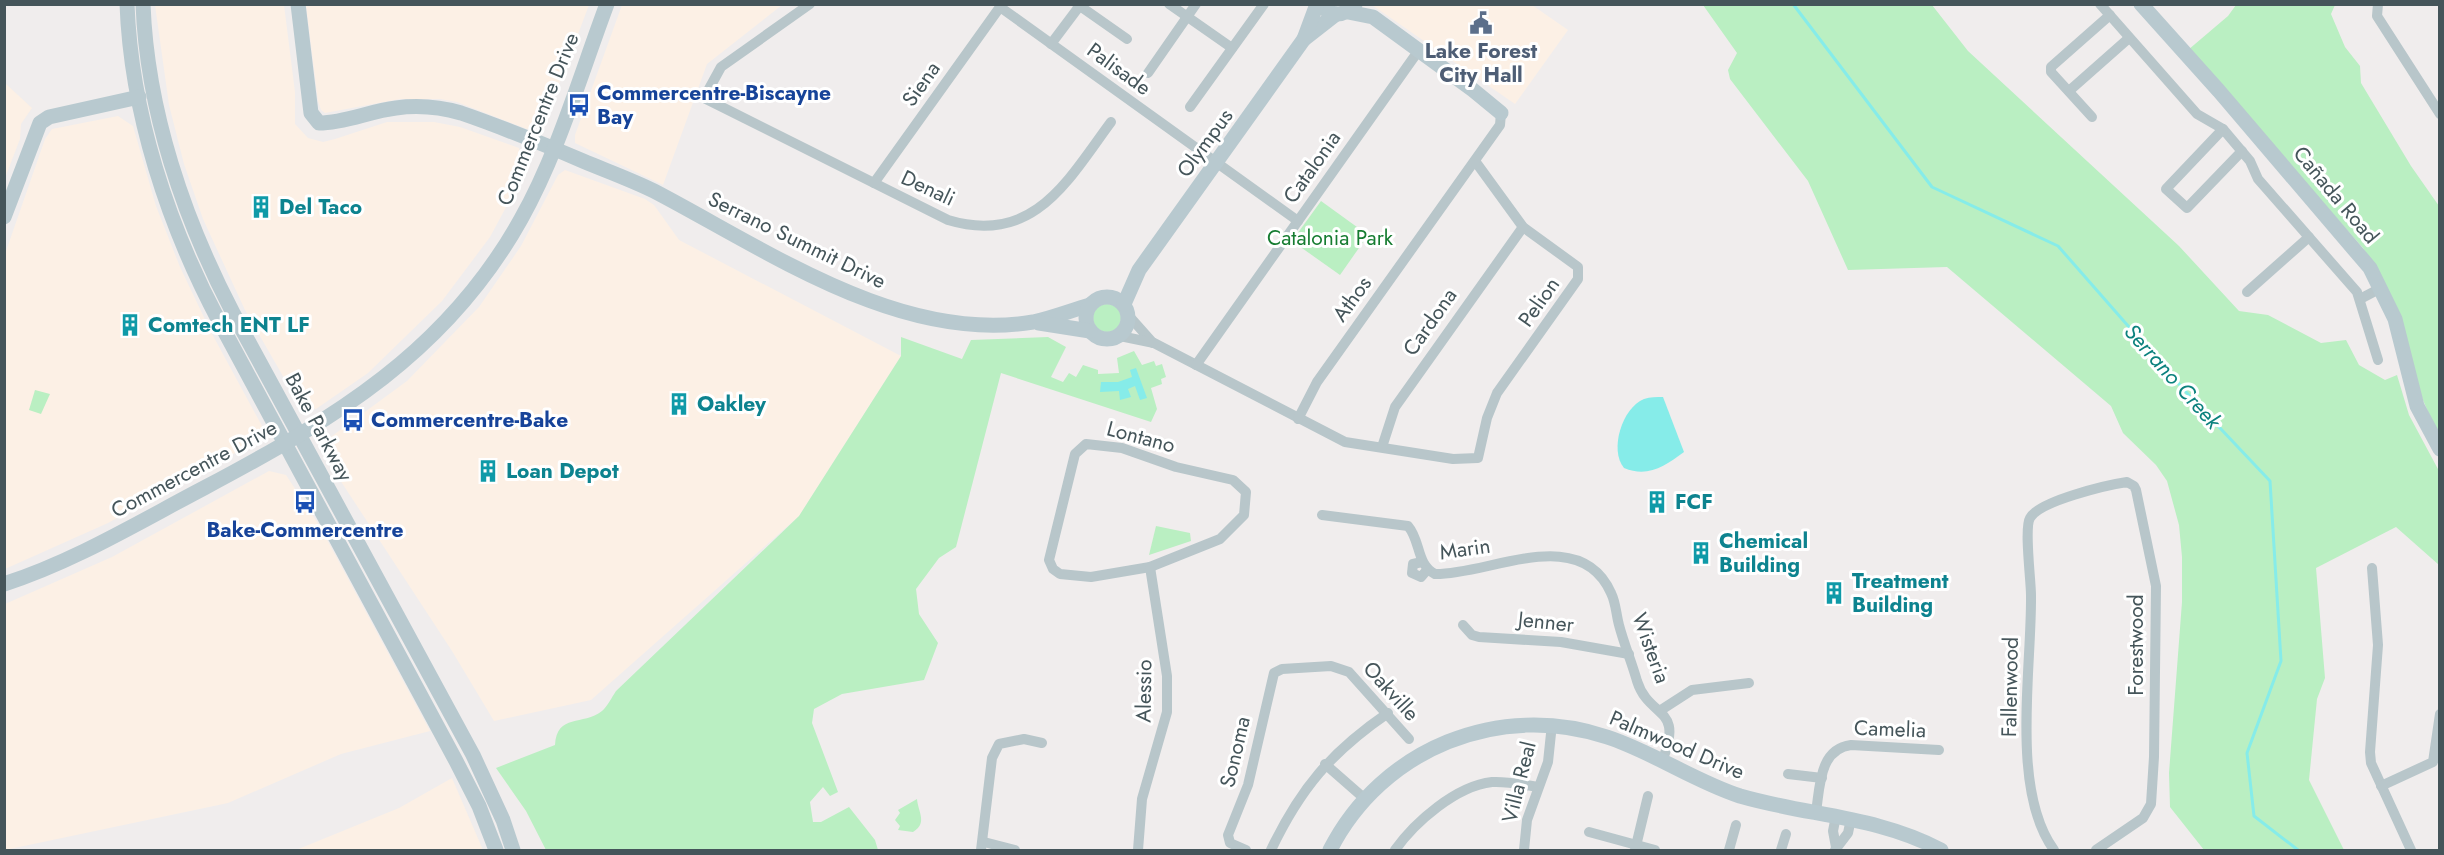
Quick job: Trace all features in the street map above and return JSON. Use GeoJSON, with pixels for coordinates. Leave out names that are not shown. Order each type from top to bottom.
{"type":"FeatureCollection","features":[{"type":"Feature","properties":{"kind":"street","name":"Bake Parkway"},"geometry":{"type":"LineString","coordinates":[[127,4],[139,97],[163,191],[192,264],[209,302],[461,770],[479,806],[496,850]]}},
{"type":"Feature","properties":{"kind":"street","name":"Bake Parkway"},"geometry":{"type":"LineString","coordinates":[[143,4],[154,94],[179,186],[224,295],[477,764],[513,850]]}},
{"type":"Feature","properties":{"kind":"street","name":"Serrano Summit Drive"},"geometry":{"type":"LineString","coordinates":[[298,4],[310,113],[319,123],[331,123],[396,108],[428,107],[461,113],[652,190],[754,246],[865,299],[910,315],[958,323],[1034,322],[1090,331],[1101,339],[1120,336],[1154,343],[1345,442],[1453,459],[1478,458]]}},
{"type":"Feature","properties":{"kind":"street","name":"Commercentre Drive"},"geometry":{"type":"LineString","coordinates":[[4,584],[87,551],[286,444],[382,381],[412,355],[459,307],[491,266],[520,220],[553,149],[607,4]]}},
{"type":"Feature","properties":{"kind":"street","name":"Denali"},"geometry":{"type":"LineString","coordinates":[[810,4],[721,67],[704,98],[961,224],[986,226],[1009,223],[1035,212],[1052,200],[1067,184],[1112,122]]}},
{"type":"Feature","properties":{"kind":"street"},"geometry":{"type":"LineString","coordinates":[[1169,4],[1232,48]]}},
{"type":"Feature","properties":{"kind":"street"},"geometry":{"type":"LineString","coordinates":[[1148,73],[1196,4]]}},
{"type":"Feature","properties":{"kind":"street"},"geometry":{"type":"LineString","coordinates":[[1191,107],[1264,4]]}},
{"type":"Feature","properties":{"kind":"street"},"geometry":{"type":"LineString","coordinates":[[1318,4],[1325,10],[1369,11],[1501,113]]}},
{"type":"Feature","properties":{"kind":"street","name":"Olympus"},"geometry":{"type":"LineString","coordinates":[[1107,296],[1139,270],[1304,39],[1318,4]]}},
{"type":"Feature","properties":{"kind":"street"},"geometry":{"type":"LineString","coordinates":[[2100,4],[2197,114],[2223,129],[2242,151],[2258,179],[2360,299],[2378,360]]}},
{"type":"Feature","properties":{"kind":"street","name":"Cañada Road"},"geometry":{"type":"LineString","coordinates":[[2141,4],[2352,244],[2381,288],[2395,319],[2418,406],[2439,449]]}},
{"type":"Feature","properties":{"kind":"street"},"geometry":{"type":"LineString","coordinates":[[1051,44],[1079,5],[1127,39]]}},
{"type":"Feature","properties":{"kind":"street"},"geometry":{"type":"LineString","coordinates":[[2378,5],[2377,16],[2439,114]]}},
{"type":"Feature","properties":{"kind":"street","name":"Palisade"},"geometry":{"type":"LineString","coordinates":[[1000,6],[1298,221]]}},
{"type":"Feature","properties":{"kind":"street","name":"Siena"},"geometry":{"type":"LineString","coordinates":[[874,183],[1000,6]]}},
{"type":"Feature","properties":{"kind":"street","name":"Olympus"},"geometry":{"type":"LineString","coordinates":[[1304,39],[1346,10]]}},
{"type":"Feature","properties":{"kind":"street"},"geometry":{"type":"LineString","coordinates":[[2092,117],[2051,72],[2051,67],[2110,15]]}},
{"type":"Feature","properties":{"kind":"street"},"geometry":{"type":"LineString","coordinates":[[2069,91],[2129,38]]}},
{"type":"Feature","properties":{"kind":"street","name":"Catalonia"},"geometry":{"type":"LineString","coordinates":[[1196,365],[1419,50]]}},
{"type":"Feature","properties":{"kind":"street"},"geometry":{"type":"LineString","coordinates":[[4,217],[40,123],[49,117],[139,97]]}},
{"type":"Feature","properties":{"kind":"street","name":"Athos"},"geometry":{"type":"LineString","coordinates":[[1298,419],[1317,382],[1500,125],[1501,113]]}},
{"type":"Feature","properties":{"kind":"street"},"geometry":{"type":"LineString","coordinates":[[2223,129],[2166,189],[2187,208],[2242,151]]}},
{"type":"Feature","properties":{"kind":"street","name":"Pelion"},"geometry":{"type":"LineString","coordinates":[[1475,161],[1523,226],[1578,267],[1578,279],[1497,393],[1487,418],[1478,458]]}},
{"type":"Feature","properties":{"kind":"street","name":"Cardona"},"geometry":{"type":"LineString","coordinates":[[1382,447],[1395,407],[1523,226]]}},
{"type":"Feature","properties":{"kind":"street"},"geometry":{"type":"LineString","coordinates":[[2247,292],[2309,237]]}},
{"type":"Feature","properties":{"kind":"street","name":"Olympus"},"geometry":{"type":"LineString","coordinates":[[1127,310],[1139,270]]}},
{"type":"Feature","properties":{"kind":"street"},"geometry":{"type":"LineString","coordinates":[[2360,299],[2381,288]]}},
{"type":"Feature","properties":{"kind":"street","name":"Serrano Summit Drive"},"geometry":{"type":"LineString","coordinates":[[1034,322],[1090,305],[1107,296],[1127,310],[1154,343]]}},
{"type":"Feature","properties":{"kind":"street"},"geometry":{"type":"LineString","coordinates":[[1090,305],[1086,317],[1090,331]]}},
{"type":"Feature","properties":{"kind":"street"},"geometry":{"type":"LineString","coordinates":[[1120,336],[1126,329],[1127,310]]}},
{"type":"Feature","properties":{"kind":"street","name":"Lontano"},"geometry":{"type":"LineString","coordinates":[[1086,444],[1122,448],[1176,466],[1233,480],[1246,492],[1244,515],[1220,539],[1150,567],[1092,577],[1060,574],[1053,569],[1049,560],[1075,454],[1086,444]]}},
{"type":"Feature","properties":{"kind":"street","name":"Forestwood"},"geometry":{"type":"LineString","coordinates":[[2028,520],[2034,513],[2067,498],[2122,483],[2131,483],[2136,490],[2156,586],[2154,757],[2150,811],[2096,850]]}},
{"type":"Feature","properties":{"kind":"street","name":"Marin"},"geometry":{"type":"LineString","coordinates":[[1322,515],[1408,526],[1424,566],[1439,574],[1550,555],[1572,559]]}},
{"type":"Feature","properties":{"kind":"street","name":"Fallenwood"},"geometry":{"type":"LineString","coordinates":[[2028,520],[2031,596],[2027,734],[2030,775],[2036,816],[2054,850]]}},
{"type":"Feature","properties":{"kind":"street","name":"Wisteria"},"geometry":{"type":"LineString","coordinates":[[1572,559],[1590,569],[1608,586],[1639,686],[1661,710],[1670,732],[1662,761]]}},
{"type":"Feature","properties":{"kind":"street","name":"Alessio"},"geometry":{"type":"LineString","coordinates":[[1138,850],[1142,799],[1167,712],[1167,676],[1150,567]]}},
{"type":"Feature","properties":{"kind":"street"},"geometry":{"type":"LineString","coordinates":[[2372,568],[2378,645],[2369,741],[2372,764],[2410,850]]}},
{"type":"Feature","properties":{"kind":"street","name":"Jenner"},"geometry":{"type":"LineString","coordinates":[[1463,625],[1472,635],[1479,637],[1561,642],[1629,654]]}},
{"type":"Feature","properties":{"kind":"street","name":"Oakville"},"geometry":{"type":"LineString","coordinates":[[1274,672],[1292,668],[1331,666],[1342,668],[1356,676],[1409,740]]}},
{"type":"Feature","properties":{"kind":"street","name":"Sonoma"},"geometry":{"type":"LineString","coordinates":[[1246,850],[1234,846],[1228,839],[1248,785],[1274,672]]}},
{"type":"Feature","properties":{"kind":"street"},"geometry":{"type":"LineString","coordinates":[[1661,710],[1692,690],[1749,683]]}},
{"type":"Feature","properties":{"kind":"street"},"geometry":{"type":"LineString","coordinates":[[1271,850],[1294,805],[1326,764],[1344,746],[1388,713]]}},
{"type":"Feature","properties":{"kind":"street"},"geometry":{"type":"LineString","coordinates":[[2381,786],[2433,762],[2439,714]]}},
{"type":"Feature","properties":{"kind":"street","name":"Palmwood Drive"},"geometry":{"type":"LineString","coordinates":[[1330,850],[1344,826],[1365,799],[1396,770],[1443,743],[1490,728],[1552,724],[1606,736],[1723,790],[1756,800],[1898,830],[1941,850]]}},
{"type":"Feature","properties":{"kind":"street","name":"Villa Real"},"geometry":{"type":"LineString","coordinates":[[1524,850],[1527,820],[1548,762],[1552,724]]}},
{"type":"Feature","properties":{"kind":"street"},"geometry":{"type":"LineString","coordinates":[[1015,850],[982,846],[992,758],[999,744],[1024,739],[1042,743]]}},
{"type":"Feature","properties":{"kind":"street","name":"Camelia"},"geometry":{"type":"LineString","coordinates":[[1816,812],[1829,755],[1847,746],[1939,750]]}},
{"type":"Feature","properties":{"kind":"street"},"geometry":{"type":"LineString","coordinates":[[1326,764],[1365,799]]}},
{"type":"Feature","properties":{"kind":"street"},"geometry":{"type":"LineString","coordinates":[[1788,774],[1822,778]]}},
{"type":"Feature","properties":{"kind":"street"},"geometry":{"type":"LineString","coordinates":[[1395,850],[1416,823],[1472,788],[1494,782],[1538,787]]}},
{"type":"Feature","properties":{"kind":"street"},"geometry":{"type":"LineString","coordinates":[[1636,848],[1648,796]]}},
{"type":"Feature","properties":{"kind":"street"},"geometry":{"type":"LineString","coordinates":[[1836,849],[1833,831],[1844,817]]}},
{"type":"Feature","properties":{"kind":"street"},"geometry":{"type":"LineString","coordinates":[[1729,850],[1736,825]]}},
{"type":"Feature","properties":{"kind":"street"},"geometry":{"type":"LineString","coordinates":[[1589,832],[1636,848],[1655,850]]}},
{"type":"Feature","properties":{"kind":"street"},"geometry":{"type":"LineString","coordinates":[[1781,850],[1786,834]]}},
{"type":"Feature","properties":{"kind":"shaded area"},"geometry":{"type":"Polygon","coordinates":[[[306,4],[589,5],[544,124],[527,129],[457,102],[440,99],[400,99],[325,113],[321,110],[318,101],[306,4]]]}},
{"type":"Feature","properties":{"kind":"shaded area"},"geometry":{"type":"Polygon","coordinates":[[[155,5],[284,5],[295,92],[295,124],[308,138],[323,142],[387,122],[434,122],[460,127],[519,148],[522,163],[527,168],[490,237],[442,301],[368,373],[316,409],[299,404],[245,310],[203,219],[184,164],[169,105],[155,5]]]}},
{"type":"Feature","properties":{"kind":"shaded area"},"geometry":{"type":"Polygon","coordinates":[[[622,5],[782,5],[707,64],[663,185],[575,143],[575,135],[622,5]]]}},
{"type":"Feature","properties":{"kind":"shaded area"},"geometry":{"type":"Polygon","coordinates":[[[1372,5],[1532,5],[1568,30],[1515,104],[1372,5]]]}},
{"type":"Feature","properties":{"kind":"shaded area"},"geometry":{"type":"Polygon","coordinates":[[[5,83],[32,108],[21,124],[20,139],[5,178],[5,83]]]}},
{"type":"Feature","properties":{"kind":"shaded area"},"geometry":{"type":"Polygon","coordinates":[[[118,116],[133,126],[156,206],[180,267],[211,332],[262,426],[257,441],[108,523],[5,569],[5,254],[45,139],[52,129],[118,116]]]}},
{"type":"Feature","properties":{"kind":"shaded area"},"geometry":{"type":"Polygon","coordinates":[[[565,170],[645,199],[654,205],[679,240],[901,356],[799,516],[591,700],[494,721],[452,651],[323,454],[328,439],[407,381],[479,307],[521,246],[558,175],[565,170]]]}},
{"type":"Feature","properties":{"kind":"shaded area"},"geometry":{"type":"Polygon","coordinates":[[[269,471],[286,475],[319,525],[430,731],[341,754],[228,803],[5,850],[5,604],[112,557],[269,471]]]}},
{"type":"Feature","properties":{"kind":"shaded area"},"geometry":{"type":"Polygon","coordinates":[[[452,778],[483,850],[296,850],[399,808],[452,778]]]}},
{"type":"Feature","properties":{"kind":"green space"},"geometry":{"type":"Polygon","coordinates":[[[1703,5],[1932,5],[1968,51],[2179,246],[2239,311],[2268,315],[2321,343],[2346,340],[2359,365],[2385,380],[2397,375],[2409,415],[2439,471],[2439,565],[2396,527],[2316,568],[2325,678],[2317,699],[2309,780],[2344,850],[2204,850],[2170,807],[2169,773],[2182,602],[2182,557],[2179,525],[2167,481],[2156,465],[2123,433],[2111,406],[1947,267],[1848,270],[1808,181],[1730,79],[1728,70],[1737,53],[1703,5]]]}},
{"type":"Feature","properties":{"kind":"green space"},"geometry":{"type":"Polygon","coordinates":[[[2236,5],[2335,5],[2331,14],[2345,47],[2360,66],[2361,83],[2411,166],[2439,206],[2439,437],[2416,384],[2384,281],[2363,248],[2188,50],[2228,16],[2236,5]]]}},
{"type":"Feature","properties":{"kind":"green space","name":"Catalonia Park"},"geometry":{"type":"Polygon","coordinates":[[[1321,201],[1368,235],[1340,275],[1292,241],[1321,201]]]}},
{"type":"Feature","properties":{"kind":"green space"},"geometry":{"type":"Polygon","coordinates":[[[1107,304],[1117,308],[1121,318],[1117,328],[1107,332],[1097,328],[1093,318],[1097,308],[1107,304]]]}},
{"type":"Feature","properties":{"kind":"green space"},"geometry":{"type":"Polygon","coordinates":[[[901,337],[962,359],[971,340],[1048,337],[1066,347],[1051,377],[1063,382],[1069,373],[1076,377],[1083,365],[1098,370],[1098,374],[1119,373],[1117,358],[1134,351],[1142,365],[1154,361],[1156,366],[1162,364],[1166,377],[1161,379],[1162,384],[1151,388],[1157,409],[1151,422],[1001,373],[956,547],[939,558],[916,589],[919,614],[938,643],[924,680],[842,694],[814,709],[812,723],[838,792],[830,796],[823,787],[810,802],[813,822],[821,822],[849,807],[875,840],[878,850],[546,850],[526,811],[496,768],[555,745],[557,735],[566,724],[602,711],[616,691],[799,516],[901,356],[901,337]]]}},
{"type":"Feature","properties":{"kind":"green space"},"geometry":{"type":"Polygon","coordinates":[[[35,390],[50,394],[41,414],[29,410],[35,390]]]}},
{"type":"Feature","properties":{"kind":"green space"},"geometry":{"type":"Polygon","coordinates":[[[1156,526],[1190,533],[1191,541],[1149,555],[1156,526]]]}},
{"type":"Feature","properties":{"kind":"green space"},"geometry":{"type":"Polygon","coordinates":[[[917,799],[921,817],[918,829],[913,832],[898,830],[900,826],[895,820],[900,813],[898,810],[917,799]]]}},
{"type":"Feature","properties":{"kind":"water"},"geometry":{"type":"Polygon","coordinates":[[[1136,368],[1147,398],[1140,400],[1135,386],[1128,389],[1131,397],[1120,400],[1119,391],[1100,392],[1101,382],[1118,382],[1132,377],[1130,370],[1136,368]]]}},
{"type":"Feature","properties":{"kind":"water"},"geometry":{"type":"Polygon","coordinates":[[[1663,397],[1684,452],[1663,466],[1649,471],[1641,472],[1624,468],[1618,451],[1618,441],[1624,420],[1629,411],[1644,399],[1663,397]]]}},
{"type":"Feature","properties":{"kind":"waterway","name":"Serrano Creek"},"geometry":{"type":"LineString","coordinates":[[1793,4],[1932,187],[2058,246],[2186,392],[2270,481],[2281,661],[2247,753],[2254,816],[2298,850]]}},
{"type":"Feature","properties":{"kind":"place","name":"Lake Forest City Hall"},"geometry":{"type":"Point","coordinates":[1481,23]}},
{"type":"Feature","properties":{"kind":"place","name":"Commercentre-Biscayne Bay"},"geometry":{"type":"Point","coordinates":[579,105]}},
{"type":"Feature","properties":{"kind":"place","name":"Del Taco"},"geometry":{"type":"Point","coordinates":[261,207]}},
{"type":"Feature","properties":{"kind":"place","name":"Comtech ENT LF"},"geometry":{"type":"Point","coordinates":[130,325]}},
{"type":"Feature","properties":{"kind":"place","name":"Oakley"},"geometry":{"type":"Point","coordinates":[679,404]}},
{"type":"Feature","properties":{"kind":"place","name":"Commercentre-Bake"},"geometry":{"type":"Point","coordinates":[353,420]}},
{"type":"Feature","properties":{"kind":"place","name":"Loan Depot"},"geometry":{"type":"Point","coordinates":[488,471]}},
{"type":"Feature","properties":{"kind":"place","name":"Bake-Commercentre"},"geometry":{"type":"Point","coordinates":[305,502]}},
{"type":"Feature","properties":{"kind":"place","name":"FCF"},"geometry":{"type":"Point","coordinates":[1657,502]}},
{"type":"Feature","properties":{"kind":"place","name":"Chemical Building"},"geometry":{"type":"Point","coordinates":[1701,553]}},
{"type":"Feature","properties":{"kind":"place","name":"Treatment Building"},"geometry":{"type":"Point","coordinates":[1834,593]}}]}
